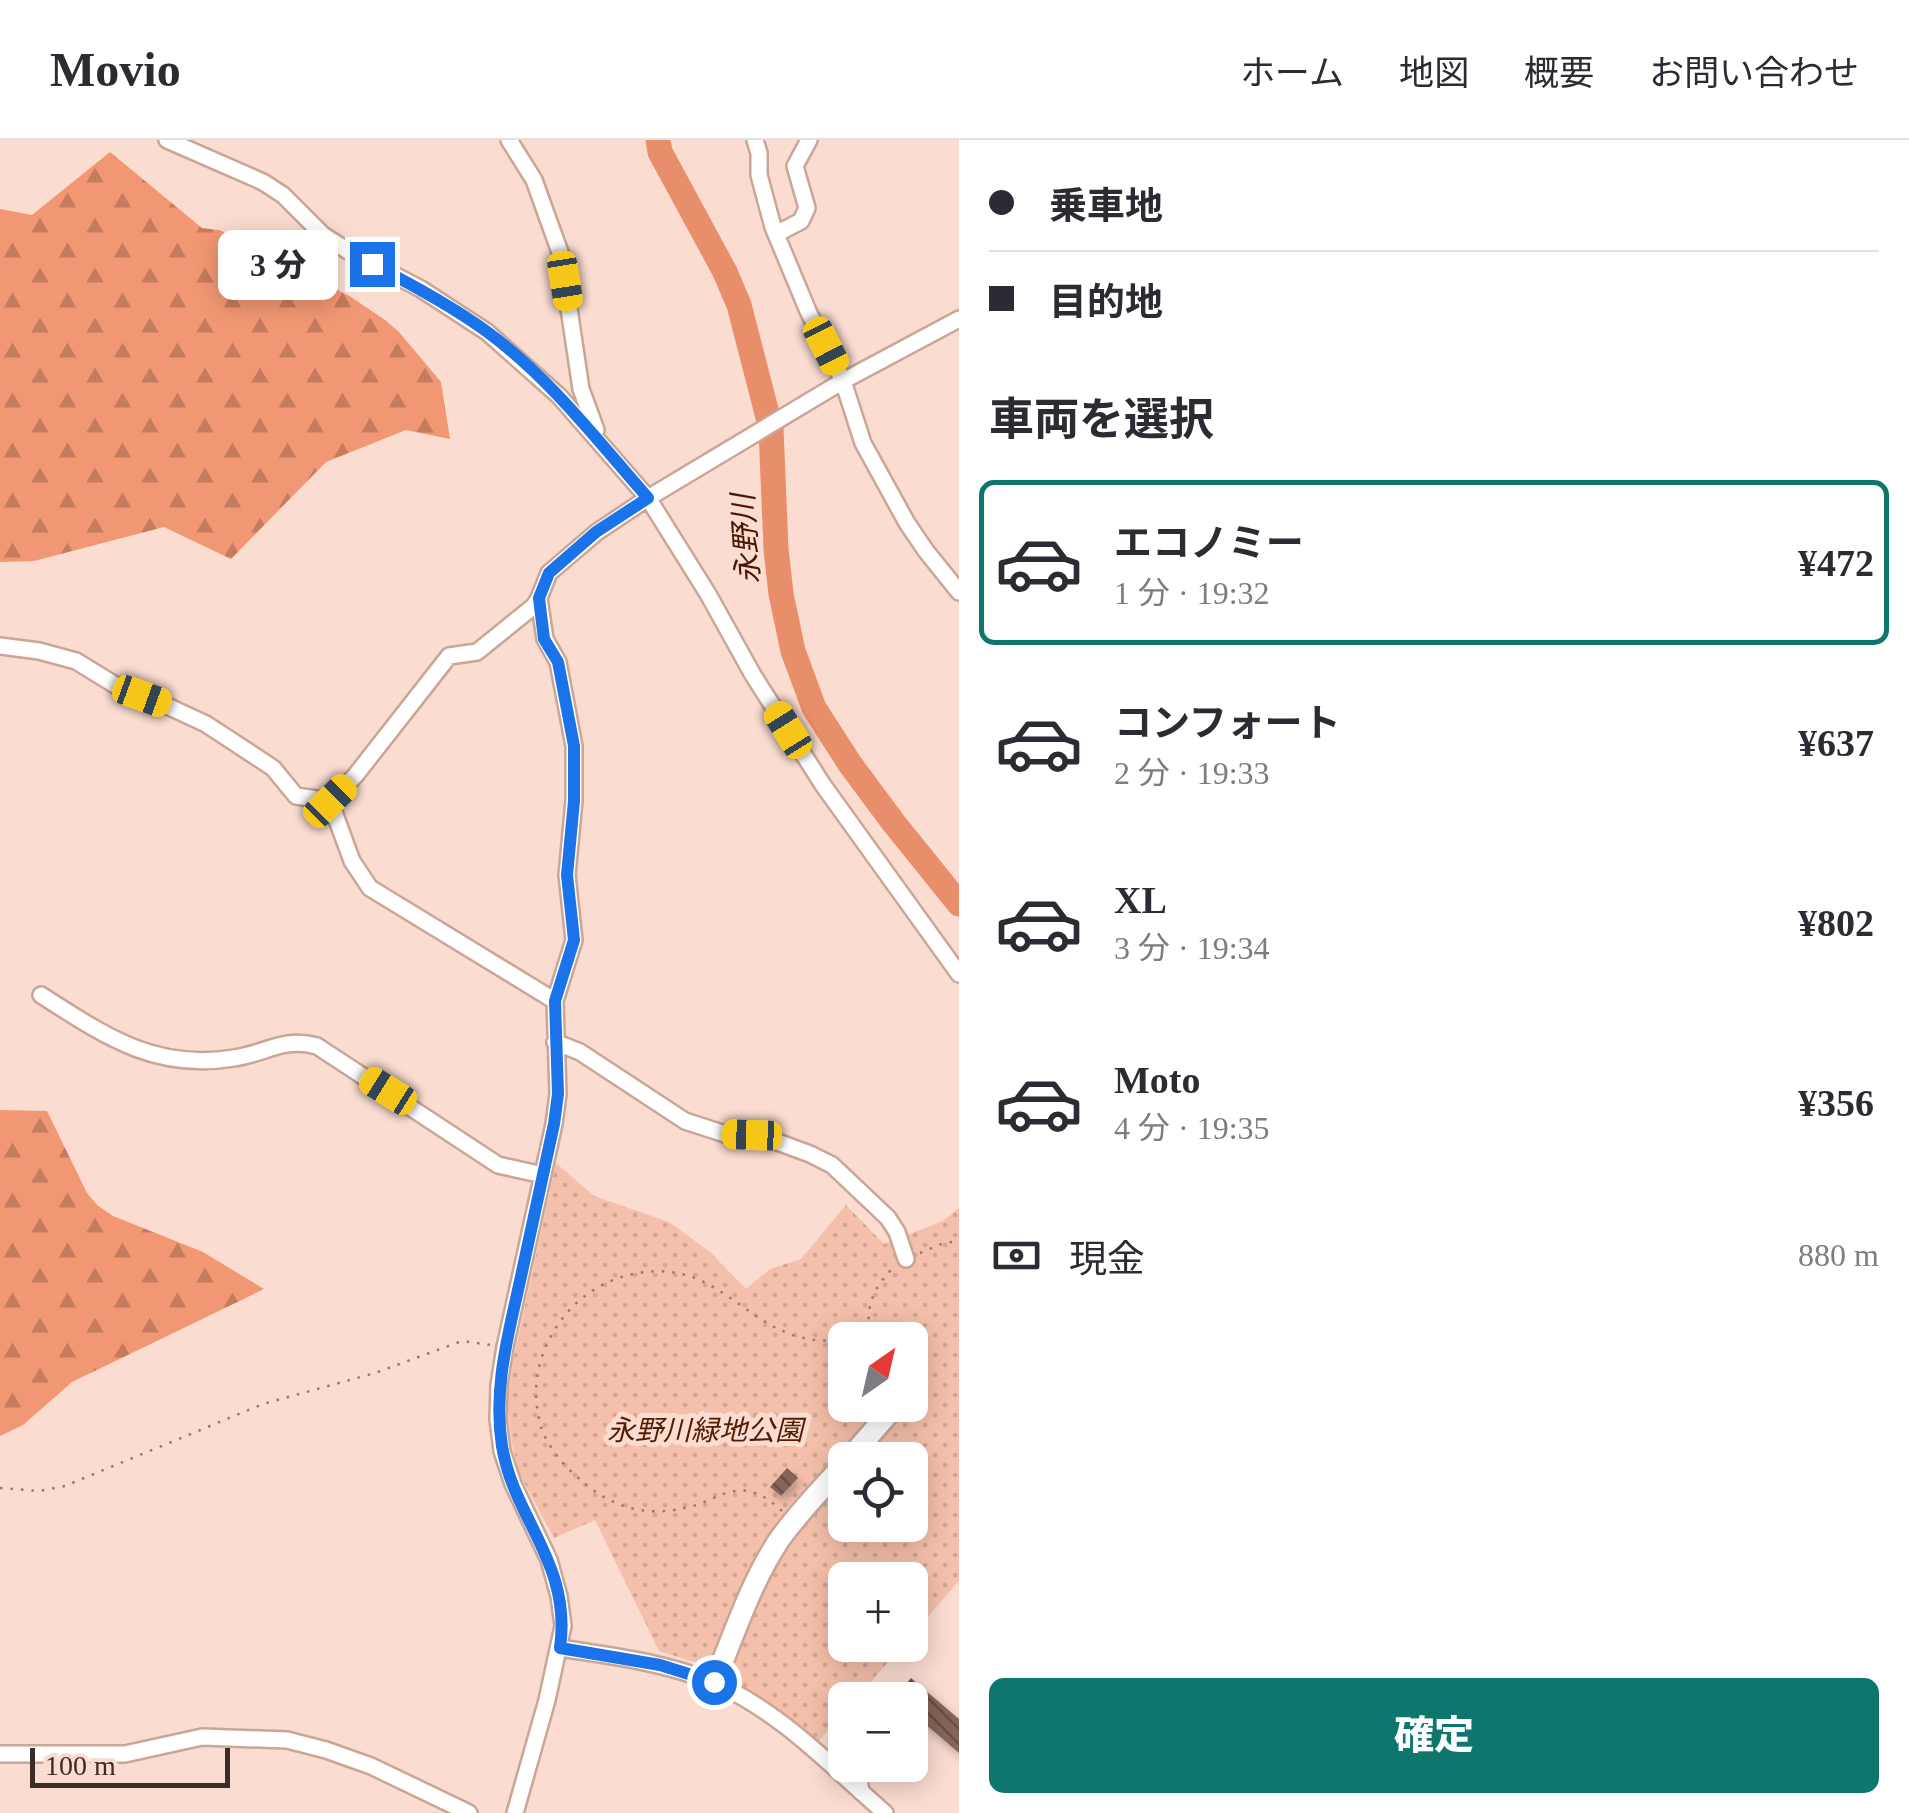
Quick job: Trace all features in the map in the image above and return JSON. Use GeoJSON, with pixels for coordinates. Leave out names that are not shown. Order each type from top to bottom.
{"type":"FeatureCollection","features":[{"type":"Feature","properties":{"kind":"street"},"geometry":{"type":"LineString","coordinates":[[166,140],[263,182],[348,252],[421,289],[487,332],[559,396],[648,498],[822,785],[959,974]]}},
{"type":"Feature","properties":{"kind":"street"},"geometry":{"type":"LineString","coordinates":[[510,140],[534,180],[561,255],[582,389],[601,442]]}},
{"type":"Feature","properties":{"kind":"street"},"geometry":{"type":"LineString","coordinates":[[755,140],[759,176],[776,234],[808,312],[843,380],[863,443],[926,551],[959,592]]}},
{"type":"Feature","properties":{"kind":"street"},"geometry":{"type":"LineString","coordinates":[[776,234],[800,221],[807,208],[795,166],[809,140]]}},
{"type":"Feature","properties":{"kind":"street"},"geometry":{"type":"LineString","coordinates":[[330,801],[355,776],[449,656],[477,652],[534,606],[549,573],[596,532],[843,380],[959,318]]}},
{"type":"Feature","properties":{"kind":"street"},"geometry":{"type":"LineString","coordinates":[[516,1813],[563,1626],[549,1560],[502,1451],[498,1402],[505,1347],[554,1124],[558,1094],[555,1001],[574,940],[567,875],[574,746],[558,662],[544,639],[539,598]]}},
{"type":"Feature","properties":{"kind":"street"},"geometry":{"type":"LineString","coordinates":[[0,646],[40,650],[76,661],[120,688],[206,724],[273,768],[296,796],[330,801]]}},
{"type":"Feature","properties":{"kind":"street"},"geometry":{"type":"LineString","coordinates":[[330,801],[352,860],[370,888],[555,1001]]}},
{"type":"Feature","properties":{"kind":"street"},"geometry":{"type":"LineString","coordinates":[[41,995],[125,1046],[165,1058],[236,1058],[298,1041],[317,1046],[498,1165],[543,1175]]}},
{"type":"Feature","properties":{"kind":"street"},"geometry":{"type":"LineString","coordinates":[[555,1042],[580,1052],[705,1129],[772,1140],[832,1165],[888,1218],[906,1259]]}},
{"type":"Feature","properties":{"kind":"street"},"geometry":{"type":"LineString","coordinates":[[864,1442],[881,1422]]}},
{"type":"Feature","properties":{"kind":"street"},"geometry":{"type":"LineString","coordinates":[[714,1682],[755,1583],[793,1522],[828,1482]]}},
{"type":"Feature","properties":{"kind":"street"},"geometry":{"type":"LineString","coordinates":[[560,1648],[660,1665],[714,1682],[775,1720],[886,1813]]}},
{"type":"Feature","properties":{"kind":"street"},"geometry":{"type":"LineString","coordinates":[[0,1754],[125,1754],[202,1737],[287,1740],[371,1766],[469,1813]]}},
{"type":"Feature","properties":{"kind":"street"},"geometry":{"type":"LineString","coordinates":[[860,1782],[862,1792]]}},
{"type":"Feature","properties":{"kind":"path"},"geometry":{"type":"LineString","coordinates":[[867,1322],[876,1286],[895,1266],[959,1240]]}},
{"type":"Feature","properties":{"kind":"path"},"geometry":{"type":"LineString","coordinates":[[793,1522],[774,1503],[748,1491],[733,1491],[661,1513],[628,1509],[593,1492],[552,1450],[539,1424],[537,1374],[554,1329],[569,1310],[585,1296],[626,1274],[656,1271],[704,1282],[776,1328],[793,1336],[828,1341]]}},
{"type":"Feature","properties":{"kind":"path"},"geometry":{"type":"LineString","coordinates":[[0,1488],[39,1492],[66,1486],[263,1404],[374,1373],[462,1342],[505,1347]]}},
{"type":"Feature","properties":{"kind":"green space"},"geometry":{"type":"Polygon","coordinates":[[[110,152],[202,228],[243,240],[351,297],[385,320],[441,382],[450,439],[406,430],[326,462],[231,559],[164,527],[34,561],[0,562],[0,209],[32,215],[110,152]]]}},
{"type":"Feature","properties":{"kind":"green space"},"geometry":{"type":"Polygon","coordinates":[[[0,1110],[47,1111],[87,1193],[97,1205],[113,1216],[203,1252],[264,1289],[72,1382],[23,1425],[0,1436],[0,1110]]]}},
{"type":"Feature","properties":{"kind":"green space","name":"永野川緑地公園"},"geometry":{"type":"Polygon","coordinates":[[[556,1163],[594,1196],[669,1222],[710,1252],[746,1289],[770,1269],[801,1259],[846,1205],[884,1244],[943,1221],[959,1208],[959,1581],[928,1616],[928,1562],[828,1562],[828,1662],[888,1662],[871,1682],[828,1682],[828,1731],[816,1744],[735,1682],[705,1666],[659,1651],[595,1520],[554,1538],[520,1475],[507,1402],[556,1163]]]}},
{"type":"Feature","properties":{"kind":"building"},"geometry":{"type":"Polygon","coordinates":[[[787,1468],[798,1478],[781,1496],[770,1487],[787,1468]]]}},
{"type":"Feature","properties":{"kind":"building"},"geometry":{"type":"Polygon","coordinates":[[[928,1693],[959,1719],[959,1753],[928,1726],[928,1693]]]}},
{"type":"Feature","properties":{"kind":"waterway","name":"永野川"},"geometry":{"type":"LineString","coordinates":[[658,140],[660,152],[739,305],[771,429],[781,594],[793,651],[814,708],[850,764],[959,904]]}},
{"type":"Feature","properties":{"kind":"route"},"geometry":{"type":"LineString","coordinates":[[372,264],[421,289],[487,332],[559,396],[648,498],[596,532],[549,573],[539,598],[544,639],[558,662],[574,746],[567,875],[574,940],[555,1001],[558,1094],[554,1124],[505,1347],[498,1418],[502,1451],[513,1484],[549,1560],[559,1596],[563,1626],[560,1648],[660,1665],[714,1682]]}}]}
